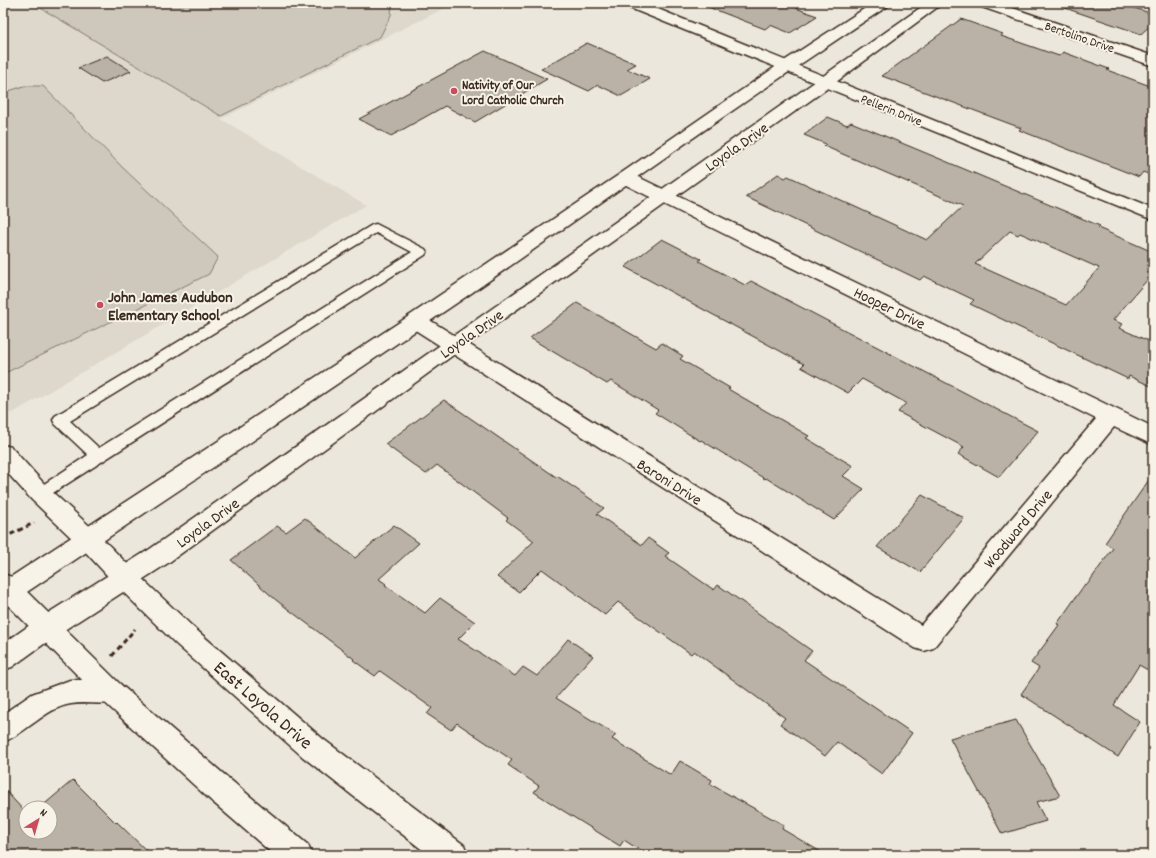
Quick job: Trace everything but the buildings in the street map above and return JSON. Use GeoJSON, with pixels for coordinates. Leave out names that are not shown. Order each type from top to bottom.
{"type":"FeatureCollection","features":[{"type":"Feature","properties":{"kind":"street","name":"Pellerin Drive"},"geometry":{"type":"LineString","coordinates":[[630,3],[1153,215]]}},
{"type":"Feature","properties":{"kind":"street"},"geometry":{"type":"LineString","coordinates":[[297,855],[217,787],[111,692],[5,590],[88,539],[416,321],[626,178],[786,66],[883,3]]}},
{"type":"Feature","properties":{"kind":"street","name":"Loyola Drive"},"geometry":{"type":"LineString","coordinates":[[3,658],[46,628],[159,556],[453,345],[936,3]]}},
{"type":"Feature","properties":{"kind":"street","name":"Bertolino Drive"},"geometry":{"type":"LineString","coordinates":[[984,3],[1153,61]]}},
{"type":"Feature","properties":{"kind":"street","name":"Hooper Drive"},"geometry":{"type":"LineString","coordinates":[[626,178],[1153,437]]}},
{"type":"Feature","properties":{"kind":"street","name":"Baroni Drive"},"geometry":{"type":"LineString","coordinates":[[416,321],[924,640]]}},
{"type":"Feature","properties":{"kind":"street","name":"Woodward Drive"},"geometry":{"type":"LineString","coordinates":[[924,640],[1111,416]]}},
{"type":"Feature","properties":{"kind":"street","name":"East Loyola Drive"},"geometry":{"type":"LineString","coordinates":[[3,453],[40,494],[88,539],[125,578],[185,636],[313,748],[453,855]]}},
{"type":"Feature","properties":{"kind":"street"},"geometry":{"type":"LineString","coordinates":[[3,729],[42,703],[70,692],[111,692]]}},
{"type":"Feature","properties":{"kind":"lane"},"geometry":{"type":"LineString","coordinates":[[40,494],[421,252],[376,228],[60,420],[98,456]]}},
{"type":"Feature","properties":{"kind":"path"},"geometry":{"type":"LineString","coordinates":[[3,538],[40,521]]}},
{"type":"Feature","properties":{"kind":"path"},"geometry":{"type":"LineString","coordinates":[[109,659],[135,629]]}},
{"type":"Feature","properties":{"kind":"shaded area","name":"John James Audubon Elementary School"},"geometry":{"type":"Polygon","coordinates":[[[3,3],[446,3],[451,5],[221,119],[366,205],[11,414],[3,405],[3,3]]]}},
{"type":"Feature","properties":{"kind":"shaded area"},"geometry":{"type":"Polygon","coordinates":[[[50,3],[392,3],[391,15],[380,37],[221,116],[39,7],[50,3]]]}},
{"type":"Feature","properties":{"kind":"shaded area"},"geometry":{"type":"Polygon","coordinates":[[[24,86],[43,86],[123,168],[218,257],[209,274],[3,374],[3,93],[24,86]]]}},
{"type":"Feature","properties":{"kind":"place","name":"Nativity of Our Lord Catholic Church"},"geometry":{"type":"Point","coordinates":[454,91]}},
{"type":"Feature","properties":{"kind":"place","name":"John James Audubon Elementary School"},"geometry":{"type":"Point","coordinates":[100,305]}}]}
